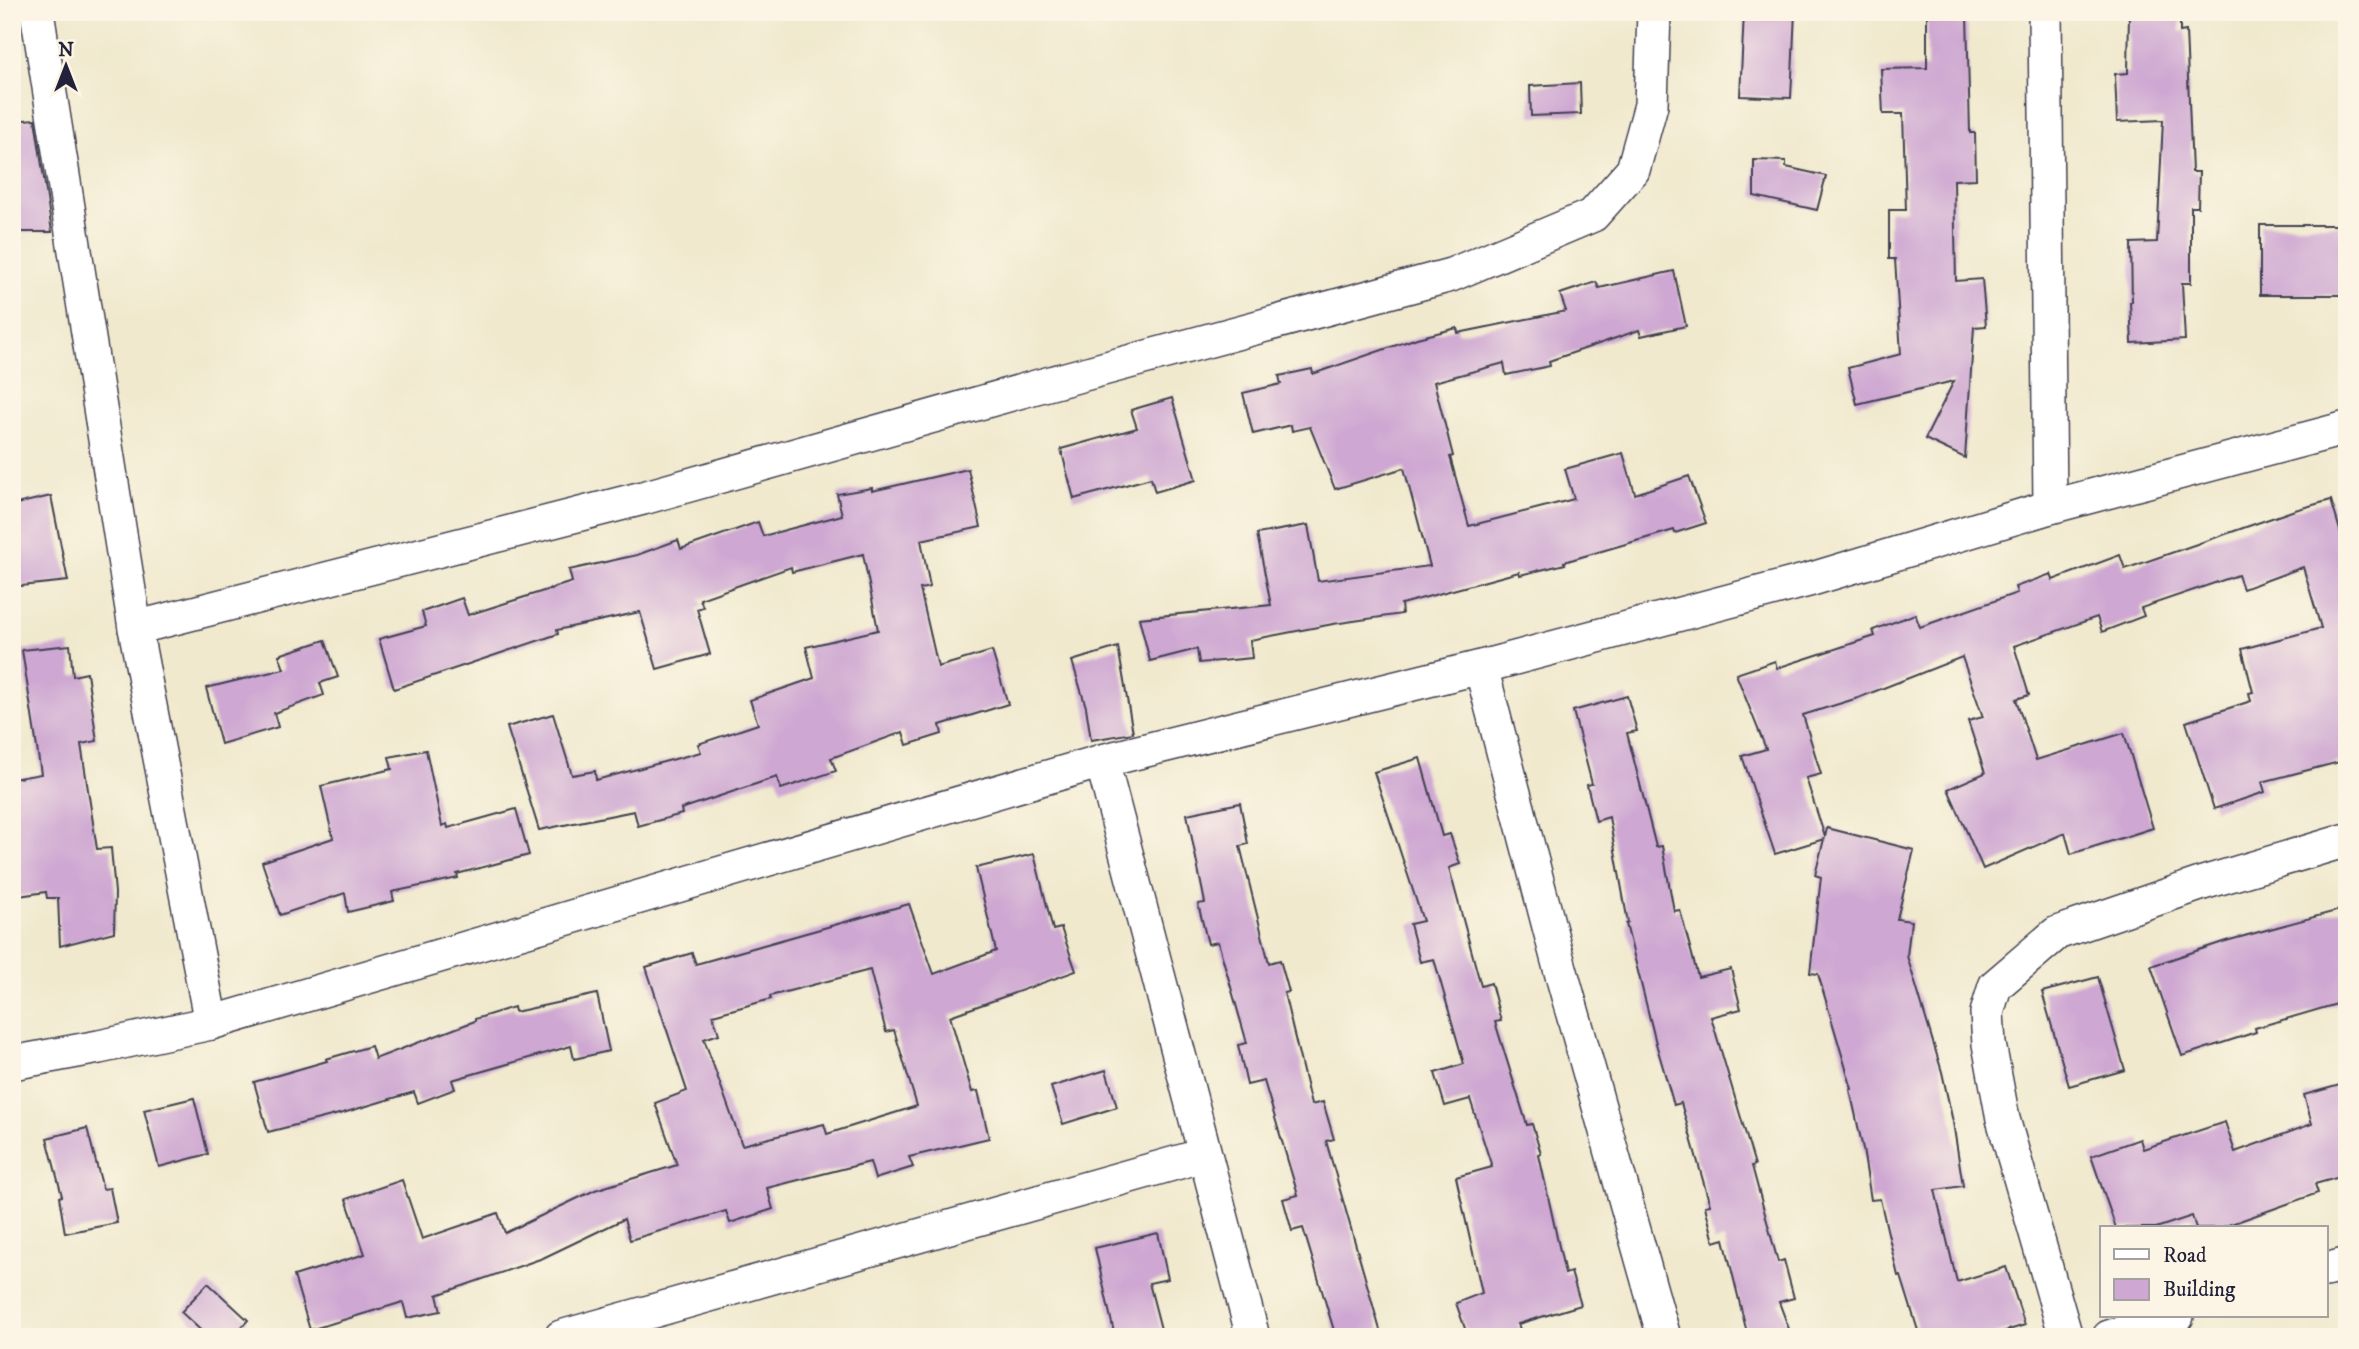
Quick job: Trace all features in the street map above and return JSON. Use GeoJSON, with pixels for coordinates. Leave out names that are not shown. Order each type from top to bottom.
{"type":"FeatureCollection","features":[{"type":"Feature","properties":{"kind":"street"},"geometry":{"type":"LineString","coordinates":[[37,12],[135,628],[211,1023]]}},
{"type":"Feature","properties":{"kind":"street"},"geometry":{"type":"LineString","coordinates":[[135,628],[643,498],[1036,387],[1451,275],[1593,215],[1633,170],[1651,105],[1654,12]]}},
{"type":"Feature","properties":{"kind":"street"},"geometry":{"type":"LineString","coordinates":[[2045,12],[2050,507]]}},
{"type":"Feature","properties":{"kind":"street"},"geometry":{"type":"LineString","coordinates":[[12,1063],[211,1023],[1102,761],[1480,667],[1812,579],[2050,507],[2347,428]]}},
{"type":"Feature","properties":{"kind":"street"},"geometry":{"type":"LineString","coordinates":[[1480,667],[1558,961],[1664,1337]]}},
{"type":"Feature","properties":{"kind":"street"},"geometry":{"type":"LineString","coordinates":[[1102,761],[1253,1337]]}},
{"type":"Feature","properties":{"kind":"street"},"geometry":{"type":"LineString","coordinates":[[2066,1337],[2003,1119],[1989,1044],[1987,1013],[1995,986],[2057,933],[2203,883],[2347,840]]}},
{"type":"Feature","properties":{"kind":"street"},"geometry":{"type":"LineString","coordinates":[[561,1337],[1204,1155]]}},
{"type":"Feature","properties":{"kind":"street"},"geometry":{"type":"LineString","coordinates":[[2328,1269],[2347,1264]]}},
{"type":"Feature","properties":{"kind":"street"},"geometry":{"type":"LineString","coordinates":[[2109,1337],[2171,1318]]}},
{"type":"Feature","properties":{"kind":"building"},"geometry":{"type":"Polygon","coordinates":[[[1744,12],[1795,12],[1791,98],[1740,96],[1744,12]]]}},
{"type":"Feature","properties":{"kind":"building"},"geometry":{"type":"Polygon","coordinates":[[[2129,12],[2180,12],[2180,32],[2186,31],[2192,172],[2199,172],[2198,207],[2191,207],[2191,283],[2182,283],[2185,340],[2132,343],[2131,243],[2157,242],[2163,120],[2117,122],[2115,74],[2128,73],[2129,12]]]}},
{"type":"Feature","properties":{"kind":"building"},"geometry":{"type":"Polygon","coordinates":[[[1927,13],[1967,14],[1970,133],[1975,133],[1976,179],[1954,180],[1956,281],[1982,279],[1986,326],[1974,327],[1965,458],[1925,439],[1954,381],[1857,404],[1848,368],[1901,354],[1895,259],[1889,259],[1889,210],[1906,210],[1903,114],[1883,114],[1881,69],[1927,68],[1927,13]]]}},
{"type":"Feature","properties":{"kind":"building"},"geometry":{"type":"Polygon","coordinates":[[[1580,83],[1581,114],[1531,116],[1530,86],[1580,83]]]}},
{"type":"Feature","properties":{"kind":"building"},"geometry":{"type":"Polygon","coordinates":[[[35,119],[52,232],[12,232],[12,121],[35,119]]]}},
{"type":"Feature","properties":{"kind":"building"},"geometry":{"type":"Polygon","coordinates":[[[1754,160],[1786,161],[1786,167],[1826,176],[1817,210],[1754,196],[1754,160]]]}},
{"type":"Feature","properties":{"kind":"building"},"geometry":{"type":"Polygon","coordinates":[[[2260,225],[2347,225],[2347,295],[2260,295],[2260,225]]]}},
{"type":"Feature","properties":{"kind":"building"},"geometry":{"type":"Polygon","coordinates":[[[1674,271],[1686,326],[1641,336],[1639,330],[1549,361],[1550,366],[1506,375],[1504,363],[1434,382],[1453,456],[1450,457],[1469,526],[1574,499],[1565,469],[1623,453],[1635,494],[1689,476],[1706,523],[1564,562],[1565,564],[1520,575],[1519,572],[1401,604],[1402,614],[1250,640],[1252,658],[1199,663],[1197,649],[1150,661],[1139,618],[1271,605],[1257,534],[1308,525],[1318,581],[1430,566],[1404,468],[1335,489],[1310,427],[1292,431],[1291,425],[1253,434],[1243,393],[1281,384],[1279,376],[1312,369],[1313,374],[1417,338],[1457,328],[1458,333],[1566,311],[1560,294],[1596,282],[1599,288],[1674,271]]]}},
{"type":"Feature","properties":{"kind":"building"},"geometry":{"type":"Polygon","coordinates":[[[1172,398],[1196,480],[1155,492],[1151,478],[1074,499],[1061,449],[1137,428],[1131,410],[1172,398]]]}},
{"type":"Feature","properties":{"kind":"building"},"geometry":{"type":"Polygon","coordinates":[[[968,469],[981,527],[921,540],[930,587],[920,589],[938,667],[992,651],[1008,704],[940,725],[942,734],[907,745],[903,732],[831,758],[836,771],[781,789],[777,777],[681,809],[682,814],[638,826],[634,811],[539,830],[507,727],[553,714],[572,775],[595,771],[596,780],[701,752],[698,744],[758,724],[750,700],[814,678],[806,647],[878,630],[863,554],[792,572],[791,567],[700,599],[703,607],[697,609],[710,654],[657,669],[640,612],[557,630],[558,634],[394,689],[379,639],[426,626],[422,612],[462,598],[468,615],[572,582],[569,570],[637,555],[678,540],[681,549],[758,522],[763,536],[842,515],[837,494],[872,488],[872,491],[968,469]]]}},
{"type":"Feature","properties":{"kind":"building"},"geometry":{"type":"Polygon","coordinates":[[[51,496],[68,581],[12,587],[12,505],[51,496]]]}},
{"type":"Feature","properties":{"kind":"building"},"geometry":{"type":"Polygon","coordinates":[[[2331,500],[2347,554],[2347,760],[2262,782],[2265,792],[2214,809],[2186,722],[2251,701],[2249,693],[2253,692],[2242,649],[2321,628],[2303,567],[2243,589],[2238,575],[2141,608],[2144,616],[2102,632],[2097,617],[2014,646],[2029,695],[2016,699],[2036,760],[2124,733],[2153,828],[2071,854],[2065,833],[1983,869],[1948,789],[1985,773],[1968,721],[1983,717],[1962,657],[1858,698],[1803,715],[1821,774],[1806,778],[1825,837],[1827,828],[1914,850],[1897,919],[1911,921],[1907,956],[1942,1072],[1963,1186],[1935,1190],[1957,1282],[2006,1267],[2025,1325],[1986,1337],[1920,1337],[1901,1276],[1898,1276],[1880,1199],[1871,1200],[1850,1090],[1852,1089],[1818,974],[1810,973],[1821,877],[1815,875],[1824,839],[1775,854],[1742,756],[1766,749],[1736,674],[1775,661],[1777,668],[1875,636],[1873,630],[1915,614],[1920,627],[2017,593],[2015,587],[2051,574],[2053,580],[2120,555],[2125,569],[2331,500]]]}},
{"type":"Feature","properties":{"kind":"building"},"geometry":{"type":"Polygon","coordinates":[[[325,640],[338,677],[320,683],[324,695],[274,713],[278,727],[221,744],[206,688],[284,669],[279,655],[325,640]]]}},
{"type":"Feature","properties":{"kind":"building"},"geometry":{"type":"Polygon","coordinates":[[[70,645],[73,676],[87,673],[97,741],[81,744],[97,849],[111,848],[115,893],[114,932],[60,946],[58,898],[47,898],[46,892],[12,897],[12,859],[19,858],[12,813],[12,779],[41,774],[22,650],[70,645]]]}},
{"type":"Feature","properties":{"kind":"building"},"geometry":{"type":"Polygon","coordinates":[[[1118,647],[1133,733],[1091,740],[1086,707],[1072,661],[1118,647]]]}},
{"type":"Feature","properties":{"kind":"building"},"geometry":{"type":"Polygon","coordinates":[[[1627,696],[1637,731],[1627,733],[1656,847],[1662,846],[1674,911],[1680,910],[1698,977],[1731,969],[1741,1009],[1711,1017],[1755,1165],[1752,1166],[1778,1262],[1784,1260],[1794,1298],[1779,1302],[1792,1337],[1748,1337],[1724,1239],[1714,1242],[1705,1206],[1710,1205],[1681,1103],[1674,1105],[1657,1047],[1626,924],[1628,923],[1609,817],[1596,821],[1587,785],[1592,784],[1573,711],[1627,696]]]}},
{"type":"Feature","properties":{"kind":"building"},"geometry":{"type":"Polygon","coordinates":[[[426,750],[442,826],[447,824],[448,828],[516,809],[529,855],[457,874],[458,878],[392,892],[394,901],[348,912],[345,893],[280,915],[262,862],[333,838],[321,786],[392,769],[389,757],[426,750]]]}},
{"type":"Feature","properties":{"kind":"building"},"geometry":{"type":"Polygon","coordinates":[[[1420,758],[1442,836],[1450,834],[1460,864],[1449,868],[1481,986],[1491,983],[1501,1021],[1495,1022],[1527,1125],[1532,1124],[1541,1154],[1539,1155],[1565,1274],[1571,1272],[1581,1305],[1518,1324],[1523,1337],[1468,1337],[1456,1303],[1482,1293],[1456,1177],[1492,1167],[1470,1099],[1445,1106],[1435,1073],[1464,1064],[1434,959],[1420,962],[1410,924],[1423,921],[1374,772],[1420,758]]]}},
{"type":"Feature","properties":{"kind":"building"},"geometry":{"type":"Polygon","coordinates":[[[1240,803],[1248,844],[1240,846],[1269,963],[1280,960],[1289,992],[1284,993],[1311,1105],[1323,1102],[1334,1139],[1326,1141],[1382,1337],[1336,1337],[1303,1228],[1292,1231],[1283,1199],[1298,1195],[1264,1081],[1247,1085],[1238,1045],[1247,1043],[1218,942],[1208,944],[1198,904],[1205,903],[1187,814],[1240,803]]]}},
{"type":"Feature","properties":{"kind":"building"},"geometry":{"type":"Polygon","coordinates":[[[1034,854],[1053,930],[1061,928],[1076,971],[950,1016],[972,1092],[978,1091],[989,1138],[909,1157],[913,1167],[875,1179],[870,1162],[767,1188],[773,1209],[730,1223],[726,1211],[630,1240],[624,1219],[543,1258],[437,1295],[441,1311],[407,1318],[403,1302],[310,1330],[294,1276],[365,1254],[346,1199],[402,1180],[422,1239],[498,1213],[505,1233],[595,1190],[677,1165],[655,1103],[687,1091],[646,967],[692,953],[696,964],[909,904],[934,974],[996,951],[976,868],[1034,854]],[[870,970],[770,996],[771,999],[713,1015],[719,1034],[704,1039],[742,1145],[824,1124],[827,1134],[917,1106],[894,1030],[886,1032],[870,970]]]}},
{"type":"Feature","properties":{"kind":"building"},"geometry":{"type":"Polygon","coordinates":[[[2347,908],[2347,1001],[2255,1028],[2256,1032],[2182,1056],[2151,966],[2226,941],[2347,908]]]}},
{"type":"Feature","properties":{"kind":"building"},"geometry":{"type":"Polygon","coordinates":[[[2098,977],[2125,1070],[2069,1086],[2042,992],[2098,977]]]}},
{"type":"Feature","properties":{"kind":"building"},"geometry":{"type":"Polygon","coordinates":[[[597,994],[609,1051],[574,1059],[571,1046],[452,1080],[455,1089],[418,1103],[414,1092],[268,1132],[254,1082],[371,1046],[375,1059],[475,1019],[514,1007],[515,1012],[597,994]]]}},
{"type":"Feature","properties":{"kind":"building"},"geometry":{"type":"Polygon","coordinates":[[[1106,1070],[1117,1107],[1063,1124],[1051,1087],[1106,1070]]]}},
{"type":"Feature","properties":{"kind":"building"},"geometry":{"type":"Polygon","coordinates":[[[2347,1083],[2347,1175],[2315,1184],[2318,1193],[2226,1226],[2195,1226],[2192,1216],[2162,1226],[2115,1226],[2091,1156],[2140,1139],[2143,1149],[2225,1122],[2235,1152],[2312,1124],[2304,1095],[2347,1083]]]}},
{"type":"Feature","properties":{"kind":"building"},"geometry":{"type":"Polygon","coordinates":[[[194,1098],[208,1154],[159,1167],[144,1110],[194,1098]]]}},
{"type":"Feature","properties":{"kind":"building"},"geometry":{"type":"Polygon","coordinates":[[[87,1128],[103,1189],[110,1188],[117,1223],[65,1233],[59,1197],[62,1196],[47,1138],[87,1128]]]}},
{"type":"Feature","properties":{"kind":"building"},"geometry":{"type":"Polygon","coordinates":[[[1158,1233],[1168,1279],[1149,1283],[1163,1337],[1115,1337],[1095,1248],[1158,1233]]]}},
{"type":"Feature","properties":{"kind":"building"},"geometry":{"type":"Polygon","coordinates":[[[208,1283],[248,1320],[233,1337],[208,1337],[181,1312],[208,1283]]]}}]}
